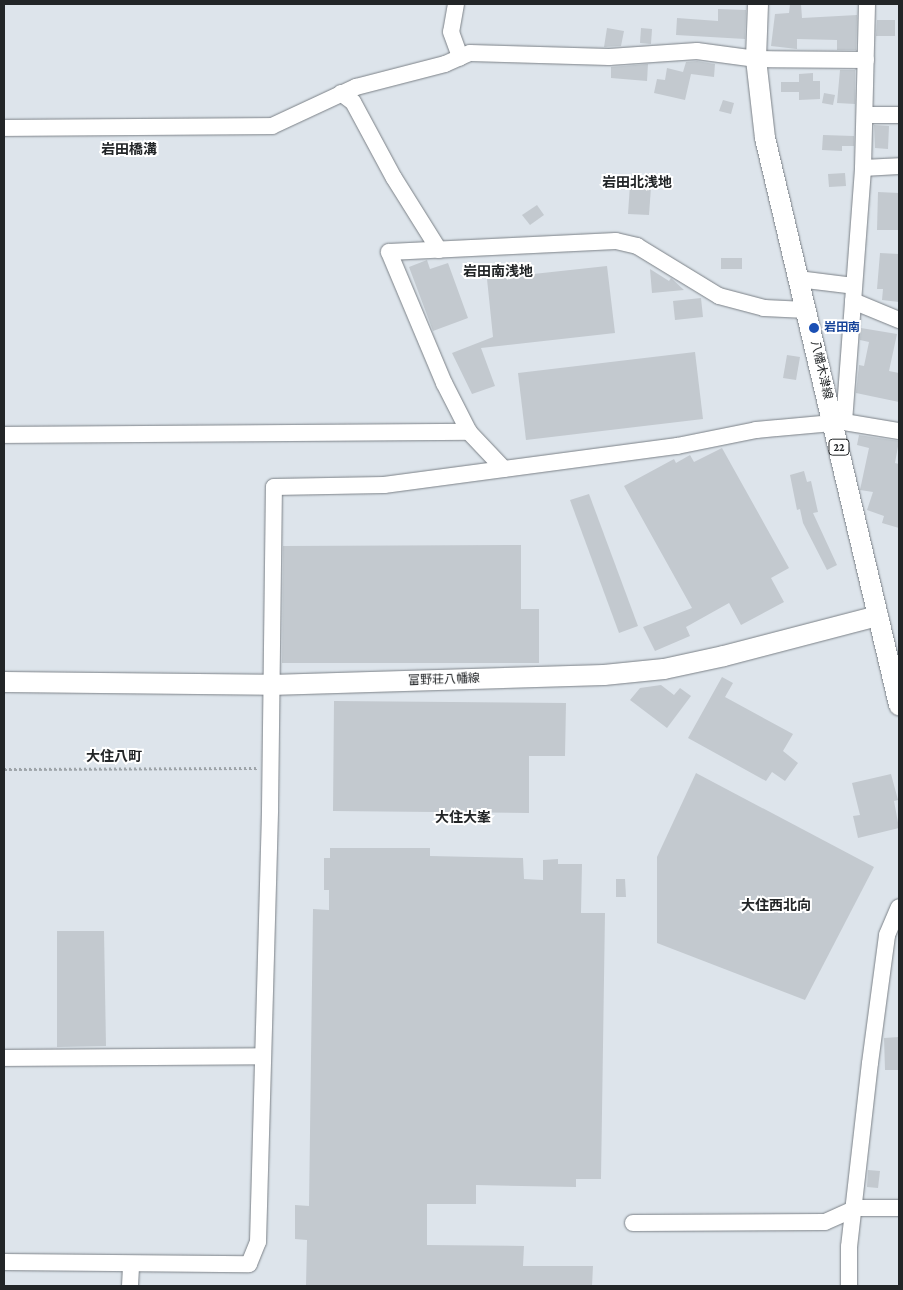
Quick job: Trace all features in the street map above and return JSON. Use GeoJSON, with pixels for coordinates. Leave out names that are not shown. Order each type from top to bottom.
{"type":"FeatureCollection","features":[{"type":"Feature","properties":{"kind":"main road","name":"八幡木津線"},"geometry":{"type":"LineString","coordinates":[[758,4],[756,59],[765,138],[798,279],[838,423],[878,616],[899,705]]}},
{"type":"Feature","properties":{"kind":"main road","name":"富野荘八幡線"},"geometry":{"type":"LineString","coordinates":[[4,682],[270,685],[604,675],[655,670],[724,656],[878,616]]}},
{"type":"Feature","properties":{"kind":"street"},"geometry":{"type":"LineString","coordinates":[[456,4],[451,32],[460,57]]}},
{"type":"Feature","properties":{"kind":"street"},"geometry":{"type":"LineString","coordinates":[[838,423],[853,293],[864,168],[867,4]]}},
{"type":"Feature","properties":{"kind":"street"},"geometry":{"type":"LineString","coordinates":[[4,128],[272,126],[341,93],[460,57],[470,52],[609,57],[696,51],[756,59],[866,60]]}},
{"type":"Feature","properties":{"kind":"street"},"geometry":{"type":"LineString","coordinates":[[341,93],[354,102],[394,178],[439,250]]}},
{"type":"Feature","properties":{"kind":"street"},"geometry":{"type":"LineString","coordinates":[[865,115],[899,115]]}},
{"type":"Feature","properties":{"kind":"street"},"geometry":{"type":"LineString","coordinates":[[864,168],[899,166]]}},
{"type":"Feature","properties":{"kind":"street"},"geometry":{"type":"LineString","coordinates":[[504,469],[469,432],[444,383],[389,252],[616,241],[637,246],[718,296],[764,308],[806,310]]}},
{"type":"Feature","properties":{"kind":"street"},"geometry":{"type":"LineString","coordinates":[[798,279],[853,293],[899,320]]}},
{"type":"Feature","properties":{"kind":"street"},"geometry":{"type":"LineString","coordinates":[[4,1262],[249,1264],[258,1242],[271,768],[270,685],[274,487],[384,485],[668,447],[756,430],[838,423],[899,431]]}},
{"type":"Feature","properties":{"kind":"street"},"geometry":{"type":"LineString","coordinates":[[4,435],[469,432]]}},
{"type":"Feature","properties":{"kind":"street"},"geometry":{"type":"LineString","coordinates":[[849,1286],[849,1247],[856,1208],[887,935],[899,907]]}},
{"type":"Feature","properties":{"kind":"street"},"geometry":{"type":"LineString","coordinates":[[4,1058],[262,1056]]}},
{"type":"Feature","properties":{"kind":"street"},"geometry":{"type":"LineString","coordinates":[[633,1223],[825,1222],[856,1208],[899,1208]]}},
{"type":"Feature","properties":{"kind":"street"},"geometry":{"type":"LineString","coordinates":[[130,1264],[130,1286]]}},
{"type":"Feature","properties":{"kind":"path"},"geometry":{"type":"LineString","coordinates":[[4,769],[271,768]]}},
{"type":"Feature","properties":{"kind":"building"},"geometry":{"type":"Polygon","coordinates":[[[790,4],[801,4],[802,18],[857,15],[856,50],[837,50],[837,40],[797,39],[797,49],[771,46],[775,14],[789,13],[790,4]]]}},
{"type":"Feature","properties":{"kind":"building"},"geometry":{"type":"Polygon","coordinates":[[[718,9],[746,10],[745,39],[676,35],[677,18],[718,21],[718,9]]]}},
{"type":"Feature","properties":{"kind":"building"},"geometry":{"type":"Polygon","coordinates":[[[877,20],[895,20],[895,36],[876,36],[877,20]]]}},
{"type":"Feature","properties":{"kind":"building"},"geometry":{"type":"Polygon","coordinates":[[[607,28],[624,31],[621,46],[604,47],[607,28]]]}},
{"type":"Feature","properties":{"kind":"building"},"geometry":{"type":"Polygon","coordinates":[[[641,28],[652,29],[651,44],[640,43],[641,28]]]}},
{"type":"Feature","properties":{"kind":"building"},"geometry":{"type":"Polygon","coordinates":[[[697,61],[715,64],[714,77],[691,74],[685,100],[654,93],[657,79],[665,80],[667,68],[683,72],[686,62],[697,61]]]}},
{"type":"Feature","properties":{"kind":"building"},"geometry":{"type":"Polygon","coordinates":[[[648,64],[647,81],[611,78],[611,67],[648,64]]]}},
{"type":"Feature","properties":{"kind":"building"},"geometry":{"type":"Polygon","coordinates":[[[840,70],[855,70],[855,104],[837,103],[840,70]]]}},
{"type":"Feature","properties":{"kind":"building"},"geometry":{"type":"Polygon","coordinates":[[[813,73],[813,81],[820,81],[820,99],[799,100],[799,92],[781,92],[781,82],[799,82],[799,74],[813,73]]]}},
{"type":"Feature","properties":{"kind":"building"},"geometry":{"type":"Polygon","coordinates":[[[824,93],[835,95],[833,105],[822,103],[824,93]]]}},
{"type":"Feature","properties":{"kind":"building"},"geometry":{"type":"Polygon","coordinates":[[[723,100],[734,103],[731,114],[719,111],[723,100]]]}},
{"type":"Feature","properties":{"kind":"building"},"geometry":{"type":"Polygon","coordinates":[[[874,125],[889,126],[888,149],[875,148],[874,125]]]}},
{"type":"Feature","properties":{"kind":"building"},"geometry":{"type":"Polygon","coordinates":[[[823,135],[854,136],[854,146],[842,146],[842,151],[822,150],[823,135]]]}},
{"type":"Feature","properties":{"kind":"building"},"geometry":{"type":"Polygon","coordinates":[[[845,173],[846,186],[829,187],[828,174],[845,173]]]}},
{"type":"Feature","properties":{"kind":"building"},"geometry":{"type":"Polygon","coordinates":[[[630,185],[651,187],[649,215],[628,214],[630,185]]]}},
{"type":"Feature","properties":{"kind":"building"},"geometry":{"type":"Polygon","coordinates":[[[878,192],[899,193],[898,230],[877,230],[878,192]]]}},
{"type":"Feature","properties":{"kind":"building"},"geometry":{"type":"Polygon","coordinates":[[[537,205],[544,215],[530,225],[522,215],[537,205]]]}},
{"type":"Feature","properties":{"kind":"building"},"geometry":{"type":"Polygon","coordinates":[[[880,253],[899,254],[899,302],[882,300],[883,289],[877,289],[880,253]]]}},
{"type":"Feature","properties":{"kind":"building"},"geometry":{"type":"Polygon","coordinates":[[[721,258],[742,258],[742,269],[721,269],[721,258]]]}},
{"type":"Feature","properties":{"kind":"building"},"geometry":{"type":"Polygon","coordinates":[[[427,260],[430,269],[448,263],[468,318],[433,331],[409,267],[427,260]]]}},
{"type":"Feature","properties":{"kind":"building"},"geometry":{"type":"Polygon","coordinates":[[[607,266],[615,333],[481,348],[495,386],[472,394],[452,353],[493,337],[487,279],[607,266]]]}},
{"type":"Feature","properties":{"kind":"building"},"geometry":{"type":"Polygon","coordinates":[[[650,269],[669,281],[671,278],[684,290],[652,293],[650,269]]]}},
{"type":"Feature","properties":{"kind":"building"},"geometry":{"type":"Polygon","coordinates":[[[701,298],[703,317],[675,320],[673,301],[701,298]]]}},
{"type":"Feature","properties":{"kind":"building"},"geometry":{"type":"Polygon","coordinates":[[[861,328],[897,334],[889,371],[899,373],[899,402],[856,393],[859,365],[864,366],[869,342],[860,340],[861,328]]]}},
{"type":"Feature","properties":{"kind":"building"},"geometry":{"type":"Polygon","coordinates":[[[695,352],[703,419],[526,440],[518,373],[695,352]]]}},
{"type":"Feature","properties":{"kind":"building"},"geometry":{"type":"Polygon","coordinates":[[[787,355],[800,357],[796,380],[783,378],[787,355]]]}},
{"type":"Feature","properties":{"kind":"building"},"geometry":{"type":"Polygon","coordinates":[[[859,435],[899,441],[895,463],[899,464],[899,528],[882,523],[884,516],[867,510],[873,492],[860,490],[869,448],[857,445],[859,435]]]}},
{"type":"Feature","properties":{"kind":"building"},"geometry":{"type":"Polygon","coordinates":[[[722,448],[789,568],[771,578],[784,602],[741,625],[729,603],[686,627],[690,636],[655,651],[643,627],[692,608],[624,486],[674,459],[676,463],[690,455],[694,462],[722,448]]]}},
{"type":"Feature","properties":{"kind":"building"},"geometry":{"type":"Polygon","coordinates":[[[804,471],[807,482],[811,481],[818,512],[813,513],[837,565],[827,570],[803,523],[800,509],[797,510],[790,475],[804,471]]]}},
{"type":"Feature","properties":{"kind":"building"},"geometry":{"type":"Polygon","coordinates":[[[589,494],[638,626],[619,633],[570,500],[589,494]]]}},
{"type":"Feature","properties":{"kind":"building"},"geometry":{"type":"Polygon","coordinates":[[[521,545],[521,609],[539,609],[539,663],[282,663],[283,546],[521,545]]]}},
{"type":"Feature","properties":{"kind":"building"},"geometry":{"type":"Polygon","coordinates":[[[722,677],[733,683],[725,697],[793,734],[783,751],[798,763],[785,781],[772,772],[766,781],[688,738],[722,677]]]}},
{"type":"Feature","properties":{"kind":"building"},"geometry":{"type":"Polygon","coordinates":[[[661,685],[674,695],[680,688],[691,696],[667,728],[630,700],[640,688],[661,685]]]}},
{"type":"Feature","properties":{"kind":"building"},"geometry":{"type":"Polygon","coordinates":[[[334,701],[566,703],[565,756],[529,756],[529,813],[333,811],[334,701]]]}},
{"type":"Feature","properties":{"kind":"building"},"geometry":{"type":"Polygon","coordinates":[[[696,773],[874,867],[805,1000],[657,943],[657,857],[696,773]]]}},
{"type":"Feature","properties":{"kind":"building"},"geometry":{"type":"Polygon","coordinates":[[[891,774],[898,800],[894,801],[899,828],[858,838],[853,816],[860,815],[852,783],[891,774]]]}},
{"type":"Feature","properties":{"kind":"building"},"geometry":{"type":"Polygon","coordinates":[[[330,848],[430,848],[430,856],[523,858],[524,879],[543,880],[543,860],[558,859],[558,864],[582,864],[581,913],[605,913],[601,1179],[576,1179],[576,1187],[476,1185],[476,1204],[427,1204],[427,1245],[524,1246],[523,1266],[593,1266],[592,1286],[306,1286],[307,1240],[295,1239],[295,1205],[309,1206],[313,909],[329,910],[329,890],[324,890],[324,858],[330,858],[330,848]]]}},
{"type":"Feature","properties":{"kind":"building"},"geometry":{"type":"Polygon","coordinates":[[[616,879],[625,879],[626,897],[616,897],[616,879]]]}},
{"type":"Feature","properties":{"kind":"building"},"geometry":{"type":"Polygon","coordinates":[[[57,931],[104,931],[106,1046],[57,1047],[57,931]]]}},
{"type":"Feature","properties":{"kind":"building"},"geometry":{"type":"Polygon","coordinates":[[[899,1037],[899,1070],[885,1070],[884,1038],[899,1037]]]}},
{"type":"Feature","properties":{"kind":"building"},"geometry":{"type":"Polygon","coordinates":[[[868,1170],[880,1171],[878,1188],[867,1187],[868,1170]]]}},
{"type":"Feature","properties":{"kind":"place","name":"岩田南"},"geometry":{"type":"Point","coordinates":[814,328]}},
{"type":"Feature","properties":{"kind":"district","name":"岩田橋溝"},"geometry":{"type":"Point","coordinates":[129,149]}},
{"type":"Feature","properties":{"kind":"district","name":"岩田北浅地"},"geometry":{"type":"Point","coordinates":[637,182]}},
{"type":"Feature","properties":{"kind":"district","name":"岩田南浅地"},"geometry":{"type":"Point","coordinates":[498,271]}},
{"type":"Feature","properties":{"kind":"district","name":"大住八町"},"geometry":{"type":"Point","coordinates":[114,756]}},
{"type":"Feature","properties":{"kind":"district","name":"大住大峯"},"geometry":{"type":"Point","coordinates":[463,817]}},
{"type":"Feature","properties":{"kind":"district","name":"大住西北向"},"geometry":{"type":"Point","coordinates":[776,905]}}]}
